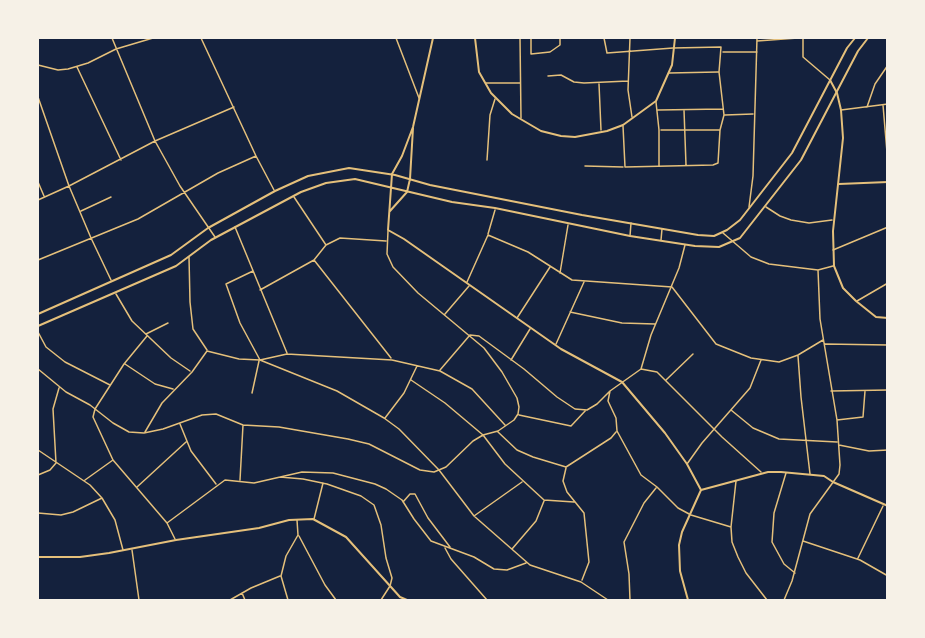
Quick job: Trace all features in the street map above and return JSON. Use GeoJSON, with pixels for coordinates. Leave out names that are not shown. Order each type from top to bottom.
{"type":"FeatureCollection","features":[{"type":"Feature","properties":{"kind":"main road"},"geometry":{"type":"LineString","coordinates":[[434,38],[413,127],[392,174],[388,230],[555,345],[622,382],[665,433],[687,464],[700,490],[682,532],[679,545],[680,571],[688,600]]}},
{"type":"Feature","properties":{"kind":"main road"},"geometry":{"type":"LineString","coordinates":[[475,38],[479,72],[495,98],[520,119],[541,131],[561,136],[587,136],[623,125],[641,114],[656,101],[669,73],[675,38]]}},
{"type":"Feature","properties":{"kind":"main road"},"geometry":{"type":"LineString","coordinates":[[38,314],[171,255],[208,228],[275,191],[308,176],[349,168],[392,174],[571,213],[714,236],[740,220],[792,153],[855,38]]}},
{"type":"Feature","properties":{"kind":"main road"},"geometry":{"type":"LineString","coordinates":[[38,326],[176,266],[216,237],[294,196],[326,183],[355,179],[452,202],[495,208],[630,236],[685,245],[719,247],[740,238],[801,160],[858,51],[868,38]]}},
{"type":"Feature","properties":{"kind":"main road"},"geometry":{"type":"LineString","coordinates":[[830,80],[837,93],[841,110],[843,138],[834,220],[834,266],[843,288],[856,301],[876,317],[888,318]]}},
{"type":"Feature","properties":{"kind":"main road"},"geometry":{"type":"LineString","coordinates":[[390,211],[407,192],[413,127]]}},
{"type":"Feature","properties":{"kind":"main road"},"geometry":{"type":"LineString","coordinates":[[839,184],[888,182]]}},
{"type":"Feature","properties":{"kind":"main road"},"geometry":{"type":"LineString","coordinates":[[700,490],[762,474],[786,472],[824,476],[885,505]]}},
{"type":"Feature","properties":{"kind":"main road"},"geometry":{"type":"LineString","coordinates":[[38,557],[80,557],[313,519],[346,537],[400,597],[407,600]]}},
{"type":"Feature","properties":{"kind":"street"},"geometry":{"type":"LineString","coordinates":[[112,38],[155,141],[184,191],[216,237]]}},
{"type":"Feature","properties":{"kind":"street"},"geometry":{"type":"LineString","coordinates":[[38,66],[58,70],[77,67],[116,50],[153,38]]}},
{"type":"Feature","properties":{"kind":"street"},"geometry":{"type":"LineString","coordinates":[[201,38],[256,156],[275,191]]}},
{"type":"Feature","properties":{"kind":"street"},"geometry":{"type":"LineString","coordinates":[[396,38],[420,100]]}},
{"type":"Feature","properties":{"kind":"street"},"geometry":{"type":"LineString","coordinates":[[520,38],[520,119]]}},
{"type":"Feature","properties":{"kind":"street"},"geometry":{"type":"LineString","coordinates":[[531,38],[531,54],[550,52],[560,45],[560,38]]}},
{"type":"Feature","properties":{"kind":"street"},"geometry":{"type":"LineString","coordinates":[[585,166],[659,167],[718,163],[720,130],[724,115],[719,72],[722,47],[607,53],[604,38]]}},
{"type":"Feature","properties":{"kind":"street"},"geometry":{"type":"LineString","coordinates":[[630,38],[628,81],[632,118]]}},
{"type":"Feature","properties":{"kind":"street"},"geometry":{"type":"LineString","coordinates":[[749,208],[753,176],[757,38]]}},
{"type":"Feature","properties":{"kind":"street"},"geometry":{"type":"LineString","coordinates":[[757,41],[798,38]]}},
{"type":"Feature","properties":{"kind":"street"},"geometry":{"type":"LineString","coordinates":[[803,38],[803,57],[830,80]]}},
{"type":"Feature","properties":{"kind":"street"},"geometry":{"type":"LineString","coordinates":[[722,51],[758,52]]}},
{"type":"Feature","properties":{"kind":"street"},"geometry":{"type":"LineString","coordinates":[[867,107],[875,84],[888,65]]}},
{"type":"Feature","properties":{"kind":"street"},"geometry":{"type":"LineString","coordinates":[[77,67],[121,160]]}},
{"type":"Feature","properties":{"kind":"street"},"geometry":{"type":"LineString","coordinates":[[669,73],[719,72]]}},
{"type":"Feature","properties":{"kind":"street"},"geometry":{"type":"LineString","coordinates":[[548,76],[561,75],[574,82],[628,81]]}},
{"type":"Feature","properties":{"kind":"street"},"geometry":{"type":"LineString","coordinates":[[486,83],[520,83]]}},
{"type":"Feature","properties":{"kind":"street"},"geometry":{"type":"LineString","coordinates":[[599,83],[601,131]]}},
{"type":"Feature","properties":{"kind":"street"},"geometry":{"type":"LineString","coordinates":[[38,97],[69,186],[90,238],[111,281]]}},
{"type":"Feature","properties":{"kind":"street"},"geometry":{"type":"LineString","coordinates":[[487,159],[490,115],[495,98]]}},
{"type":"Feature","properties":{"kind":"street"},"geometry":{"type":"LineString","coordinates":[[656,101],[659,167]]}},
{"type":"Feature","properties":{"kind":"street"},"geometry":{"type":"LineString","coordinates":[[841,110],[888,104]]}},
{"type":"Feature","properties":{"kind":"street"},"geometry":{"type":"LineString","coordinates":[[883,105],[888,164]]}},
{"type":"Feature","properties":{"kind":"street"},"geometry":{"type":"LineString","coordinates":[[38,200],[155,141],[234,108]]}},
{"type":"Feature","properties":{"kind":"street"},"geometry":{"type":"LineString","coordinates":[[684,109],[686,165]]}},
{"type":"Feature","properties":{"kind":"street"},"geometry":{"type":"LineString","coordinates":[[658,110],[723,109]]}},
{"type":"Feature","properties":{"kind":"street"},"geometry":{"type":"LineString","coordinates":[[724,115],[755,114]]}},
{"type":"Feature","properties":{"kind":"street"},"geometry":{"type":"LineString","coordinates":[[623,125],[625,167]]}},
{"type":"Feature","properties":{"kind":"street"},"geometry":{"type":"LineString","coordinates":[[659,130],[720,130]]}},
{"type":"Feature","properties":{"kind":"street"},"geometry":{"type":"LineString","coordinates":[[38,260],[138,219],[184,191],[256,156]]}},
{"type":"Feature","properties":{"kind":"street"},"geometry":{"type":"LineString","coordinates":[[38,182],[45,197]]}},
{"type":"Feature","properties":{"kind":"street"},"geometry":{"type":"LineString","coordinates":[[294,196],[326,245]]}},
{"type":"Feature","properties":{"kind":"street"},"geometry":{"type":"LineString","coordinates":[[80,212],[111,197]]}},
{"type":"Feature","properties":{"kind":"street"},"geometry":{"type":"LineString","coordinates":[[766,206],[780,216],[809,224],[834,220]]}},
{"type":"Feature","properties":{"kind":"street"},"geometry":{"type":"LineString","coordinates":[[444,315],[468,284],[488,235],[495,208]]}},
{"type":"Feature","properties":{"kind":"street"},"geometry":{"type":"LineString","coordinates":[[630,236],[631,222]]}},
{"type":"Feature","properties":{"kind":"street"},"geometry":{"type":"LineString","coordinates":[[560,274],[568,224]]}},
{"type":"Feature","properties":{"kind":"street"},"geometry":{"type":"LineString","coordinates":[[235,227],[287,354]]}},
{"type":"Feature","properties":{"kind":"street"},"geometry":{"type":"LineString","coordinates":[[833,250],[888,227]]}},
{"type":"Feature","properties":{"kind":"street"},"geometry":{"type":"LineString","coordinates":[[661,241],[662,228]]}},
{"type":"Feature","properties":{"kind":"street"},"geometry":{"type":"LineString","coordinates":[[38,369],[59,387],[129,432],[144,433],[202,415],[216,414],[243,424],[279,427],[348,439],[383,450],[420,470],[434,472],[440,470],[473,441],[506,426],[518,414],[519,407],[517,398],[502,372],[484,348],[444,315],[393,267],[387,254],[388,230]]}},
{"type":"Feature","properties":{"kind":"street"},"geometry":{"type":"LineString","coordinates":[[722,232],[751,257],[769,264],[818,270],[834,266]]}},
{"type":"Feature","properties":{"kind":"street"},"geometry":{"type":"LineString","coordinates":[[488,235],[528,252],[572,280],[672,287],[716,344],[751,358],[779,362],[798,355],[824,340]]}},
{"type":"Feature","properties":{"kind":"street"},"geometry":{"type":"LineString","coordinates":[[260,290],[314,260],[326,245],[340,238],[387,241]]}},
{"type":"Feature","properties":{"kind":"street"},"geometry":{"type":"LineString","coordinates":[[518,414],[571,426],[586,410],[597,404],[610,391],[640,369],[672,287],[685,245]]}},
{"type":"Feature","properties":{"kind":"street"},"geometry":{"type":"LineString","coordinates":[[189,257],[192,329],[207,351],[260,360],[337,392],[384,418],[399,429],[440,470],[474,516],[527,563],[581,582],[608,600]]}},
{"type":"Feature","properties":{"kind":"street"},"geometry":{"type":"LineString","coordinates":[[314,260],[392,360]]}},
{"type":"Feature","properties":{"kind":"street"},"geometry":{"type":"LineString","coordinates":[[517,318],[551,266]]}},
{"type":"Feature","properties":{"kind":"street"},"geometry":{"type":"LineString","coordinates":[[784,600],[795,573],[810,514],[839,474],[837,420],[824,344],[818,270]]}},
{"type":"Feature","properties":{"kind":"street"},"geometry":{"type":"LineString","coordinates":[[252,393],[260,360],[240,323],[226,284],[253,271]]}},
{"type":"Feature","properties":{"kind":"street"},"geometry":{"type":"LineString","coordinates":[[555,345],[584,282]]}},
{"type":"Feature","properties":{"kind":"street"},"geometry":{"type":"LineString","coordinates":[[856,301],[888,283]]}},
{"type":"Feature","properties":{"kind":"street"},"geometry":{"type":"LineString","coordinates":[[115,293],[132,321],[171,358],[192,372]]}},
{"type":"Feature","properties":{"kind":"street"},"geometry":{"type":"LineString","coordinates":[[570,312],[622,323],[656,324]]}},
{"type":"Feature","properties":{"kind":"street"},"geometry":{"type":"LineString","coordinates":[[168,323],[146,335],[94,409],[93,417],[114,459],[167,523],[176,540]]}},
{"type":"Feature","properties":{"kind":"street"},"geometry":{"type":"LineString","coordinates":[[511,360],[531,328]]}},
{"type":"Feature","properties":{"kind":"street"},"geometry":{"type":"LineString","coordinates":[[38,332],[46,347],[65,362],[110,385]]}},
{"type":"Feature","properties":{"kind":"street"},"geometry":{"type":"LineString","coordinates":[[470,335],[479,336],[575,409],[586,410]]}},
{"type":"Feature","properties":{"kind":"street"},"geometry":{"type":"LineString","coordinates":[[440,371],[470,335]]}},
{"type":"Feature","properties":{"kind":"street"},"geometry":{"type":"LineString","coordinates":[[824,344],[888,345]]}},
{"type":"Feature","properties":{"kind":"street"},"geometry":{"type":"LineString","coordinates":[[144,433],[162,403],[192,372],[207,351]]}},
{"type":"Feature","properties":{"kind":"street"},"geometry":{"type":"LineString","coordinates":[[260,360],[287,354],[392,360],[440,371],[472,389],[506,426]]}},
{"type":"Feature","properties":{"kind":"street"},"geometry":{"type":"LineString","coordinates":[[666,381],[693,354]]}},
{"type":"Feature","properties":{"kind":"street"},"geometry":{"type":"LineString","coordinates":[[798,355],[810,475]]}},
{"type":"Feature","properties":{"kind":"street"},"geometry":{"type":"LineString","coordinates":[[687,464],[750,388],[761,360]]}},
{"type":"Feature","properties":{"kind":"street"},"geometry":{"type":"LineString","coordinates":[[124,364],[155,384],[175,390]]}},
{"type":"Feature","properties":{"kind":"street"},"geometry":{"type":"LineString","coordinates":[[384,418],[404,393],[418,366]]}},
{"type":"Feature","properties":{"kind":"street"},"geometry":{"type":"LineString","coordinates":[[640,369],[657,372],[762,474]]}},
{"type":"Feature","properties":{"kind":"street"},"geometry":{"type":"LineString","coordinates":[[411,380],[445,403],[483,435],[505,464],[544,500],[574,502]]}},
{"type":"Feature","properties":{"kind":"street"},"geometry":{"type":"LineString","coordinates":[[38,475],[50,470],[56,464],[53,409],[59,387]]}},
{"type":"Feature","properties":{"kind":"street"},"geometry":{"type":"LineString","coordinates":[[837,420],[863,417],[865,390]]}},
{"type":"Feature","properties":{"kind":"street"},"geometry":{"type":"LineString","coordinates":[[831,391],[888,390]]}},
{"type":"Feature","properties":{"kind":"street"},"geometry":{"type":"LineString","coordinates":[[610,391],[608,401],[616,417],[617,431],[641,475],[678,508],[691,515],[731,527]]}},
{"type":"Feature","properties":{"kind":"street"},"geometry":{"type":"LineString","coordinates":[[731,410],[753,428],[779,439],[838,444],[869,451],[888,450]]}},
{"type":"Feature","properties":{"kind":"street"},"geometry":{"type":"LineString","coordinates":[[179,423],[191,452],[216,484]]}},
{"type":"Feature","properties":{"kind":"street"},"geometry":{"type":"LineString","coordinates":[[240,481],[243,424]]}},
{"type":"Feature","properties":{"kind":"street"},"geometry":{"type":"LineString","coordinates":[[498,431],[517,450],[533,458],[566,467]]}},
{"type":"Feature","properties":{"kind":"street"},"geometry":{"type":"LineString","coordinates":[[581,582],[589,562],[584,513],[567,492],[563,481],[566,467],[611,438],[617,431]]}},
{"type":"Feature","properties":{"kind":"street"},"geometry":{"type":"LineString","coordinates":[[136,487],[187,441]]}},
{"type":"Feature","properties":{"kind":"street"},"geometry":{"type":"LineString","coordinates":[[38,450],[56,464],[84,480],[102,498],[115,520],[124,550]]}},
{"type":"Feature","properties":{"kind":"street"},"geometry":{"type":"LineString","coordinates":[[84,480],[114,459]]}},
{"type":"Feature","properties":{"kind":"street"},"geometry":{"type":"LineString","coordinates":[[167,523],[207,494],[216,484],[225,480],[254,483],[302,472],[333,473],[386,489],[403,502],[431,541],[474,557],[494,569],[507,570],[527,563]]}},
{"type":"Feature","properties":{"kind":"street"},"geometry":{"type":"LineString","coordinates":[[786,472],[774,513],[772,542],[784,564],[795,573]]}},
{"type":"Feature","properties":{"kind":"street"},"geometry":{"type":"LineString","coordinates":[[278,477],[322,483],[361,496],[374,505],[381,525],[392,578],[381,600]]}},
{"type":"Feature","properties":{"kind":"street"},"geometry":{"type":"LineString","coordinates":[[474,516],[523,481]]}},
{"type":"Feature","properties":{"kind":"street"},"geometry":{"type":"LineString","coordinates":[[736,481],[731,527],[732,542],[746,573],[767,600]]}},
{"type":"Feature","properties":{"kind":"street"},"geometry":{"type":"LineString","coordinates":[[313,519],[322,483]]}},
{"type":"Feature","properties":{"kind":"street"},"geometry":{"type":"LineString","coordinates":[[630,600],[624,542],[644,503],[657,487]]}},
{"type":"Feature","properties":{"kind":"street"},"geometry":{"type":"LineString","coordinates":[[403,502],[410,494],[415,494],[428,518],[451,548]]}},
{"type":"Feature","properties":{"kind":"street"},"geometry":{"type":"LineString","coordinates":[[38,513],[67,514],[102,498]]}},
{"type":"Feature","properties":{"kind":"street"},"geometry":{"type":"LineString","coordinates":[[512,549],[536,521],[544,500]]}},
{"type":"Feature","properties":{"kind":"street"},"geometry":{"type":"LineString","coordinates":[[858,559],[885,505]]}},
{"type":"Feature","properties":{"kind":"street"},"geometry":{"type":"LineString","coordinates":[[297,520],[298,535],[325,585],[336,600]]}},
{"type":"Feature","properties":{"kind":"street"},"geometry":{"type":"LineString","coordinates":[[288,600],[281,576],[286,556],[298,535]]}},
{"type":"Feature","properties":{"kind":"street"},"geometry":{"type":"LineString","coordinates":[[803,541],[858,559],[888,576]]}},
{"type":"Feature","properties":{"kind":"street"},"geometry":{"type":"LineString","coordinates":[[445,547],[451,559],[487,600]]}},
{"type":"Feature","properties":{"kind":"street"},"geometry":{"type":"LineString","coordinates":[[132,549],[139,600]]}},
{"type":"Feature","properties":{"kind":"street"},"geometry":{"type":"LineString","coordinates":[[230,600],[281,576]]}},
{"type":"Feature","properties":{"kind":"street"},"geometry":{"type":"LineString","coordinates":[[242,593],[245,600]]}},
{"type":"Feature","properties":{"kind":"street"},"geometry":{"type":"LineString","coordinates":[[188,600],[218,600]]}}]}
